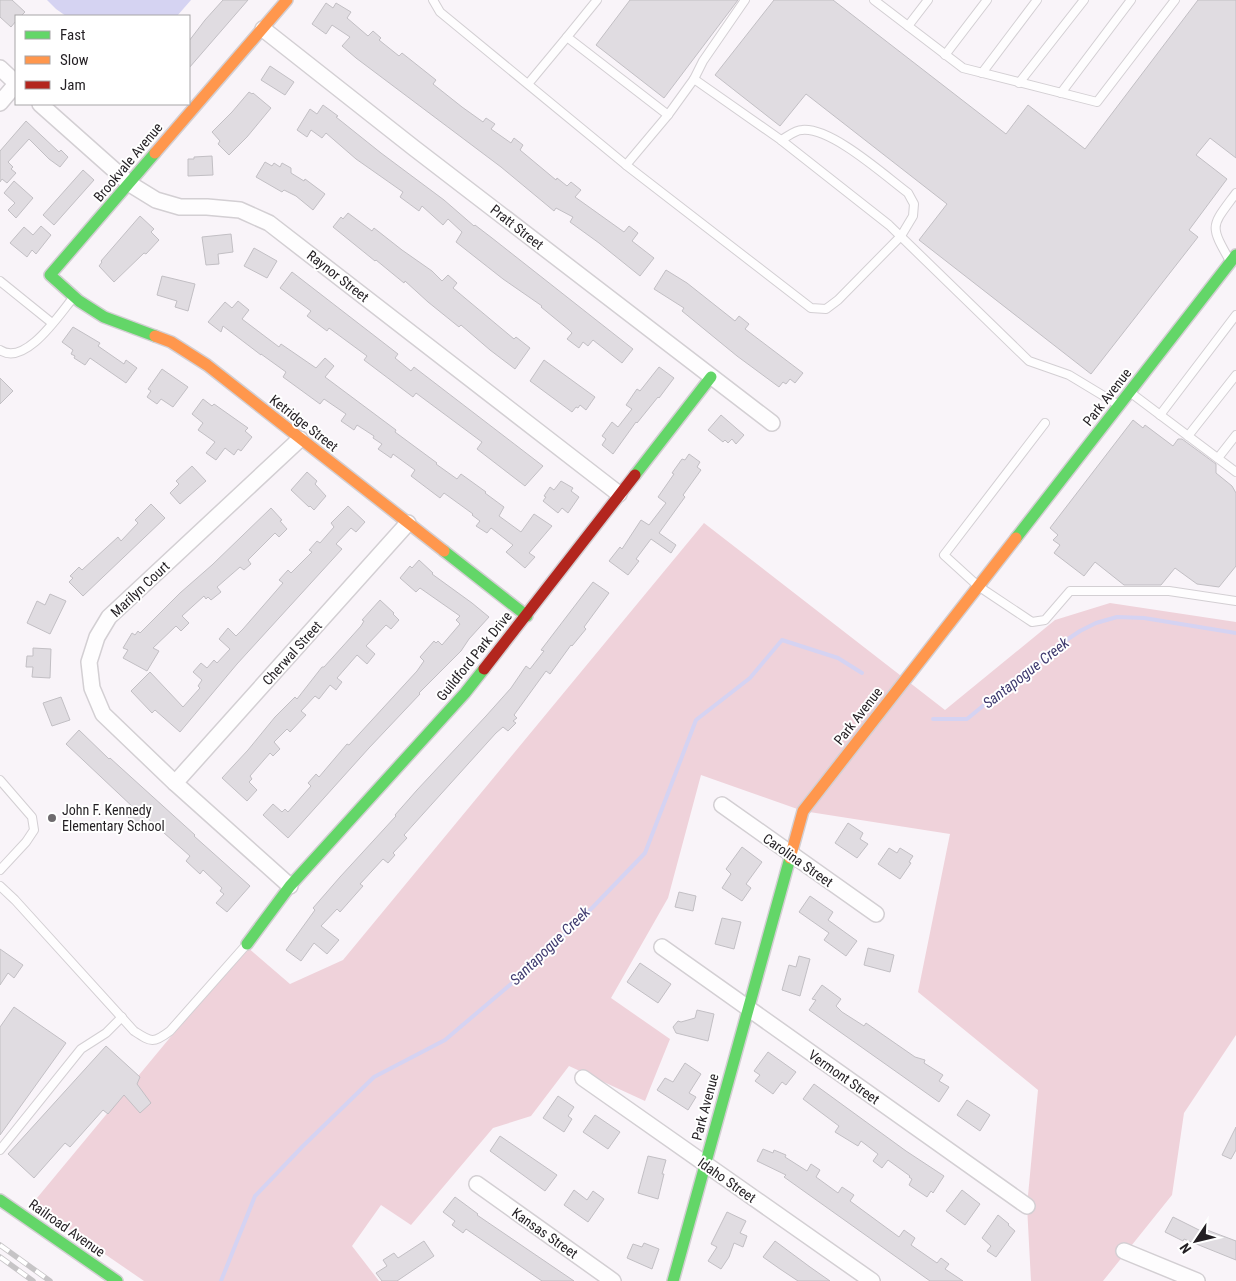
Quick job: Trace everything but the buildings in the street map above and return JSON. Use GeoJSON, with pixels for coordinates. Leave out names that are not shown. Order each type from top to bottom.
{"type":"FeatureCollection","features":[{"type":"Feature","properties":{"kind":"street","name":"Brookvale Avenue"},"geometry":{"type":"LineString","coordinates":[[50,275],[288,0]]}},
{"type":"Feature","properties":{"kind":"street","name":"Pratt Street"},"geometry":{"type":"LineString","coordinates":[[263,29],[414,148],[772,423]]}},
{"type":"Feature","properties":{"kind":"street"},"geometry":{"type":"LineString","coordinates":[[0,68],[15,82]]}},
{"type":"Feature","properties":{"kind":"street"},"geometry":{"type":"LineString","coordinates":[[0,103],[15,84]]}},
{"type":"Feature","properties":{"kind":"street","name":"Raynor Street"},"geometry":{"type":"LineString","coordinates":[[41,105],[130,184],[156,200],[180,208],[207,207],[240,210],[268,223],[619,494]]}},
{"type":"Feature","properties":{"kind":"street","name":"Park Avenue"},"geometry":{"type":"LineString","coordinates":[[673,1281],[789,854],[803,811],[1233,258]]}},
{"type":"Feature","properties":{"kind":"street","name":"Ketridge Street"},"geometry":{"type":"LineString","coordinates":[[50,275],[74,297],[104,317],[171,342],[206,365],[526,616]]}},
{"type":"Feature","properties":{"kind":"street","name":"Guildford Park Drive"},"geometry":{"type":"LineString","coordinates":[[247,944],[290,886],[465,693],[711,377]]}},
{"type":"Feature","properties":{"kind":"street","name":"Marilyn Court"},"geometry":{"type":"LineString","coordinates":[[290,886],[103,714],[92,688],[89,662],[97,637],[109,617],[300,440]]}},
{"type":"Feature","properties":{"kind":"street","name":"Cherwal Street"},"geometry":{"type":"LineString","coordinates":[[175,782],[408,523]]}},
{"type":"Feature","properties":{"kind":"street","name":"Carolina Street"},"geometry":{"type":"LineString","coordinates":[[722,805],[876,914]]}},
{"type":"Feature","properties":{"kind":"street","name":"Vermont Street"},"geometry":{"type":"LineString","coordinates":[[662,946],[1028,1206]]}},
{"type":"Feature","properties":{"kind":"street","name":"Idaho Street"},"geometry":{"type":"LineString","coordinates":[[583,1078],[872,1281]]}},
{"type":"Feature","properties":{"kind":"street","name":"Kansas Street"},"geometry":{"type":"LineString","coordinates":[[477,1184],[613,1281]]}},
{"type":"Feature","properties":{"kind":"street","name":"Railroad Avenue"},"geometry":{"type":"LineString","coordinates":[[0,1200],[117,1281]]}},
{"type":"Feature","properties":{"kind":"street"},"geometry":{"type":"LineString","coordinates":[[1124,1251],[1197,1281]]}},
{"type":"Feature","properties":{"kind":"lane"},"geometry":{"type":"LineString","coordinates":[[433,0],[440,12],[626,165],[811,308],[826,309],[838,300],[901,236],[913,216],[914,204],[908,193],[835,139],[817,131],[800,130],[781,140]]}},
{"type":"Feature","properties":{"kind":"lane"},"geometry":{"type":"LineString","coordinates":[[528,84],[598,0]]}},
{"type":"Feature","properties":{"kind":"lane"},"geometry":{"type":"LineString","coordinates":[[626,165],[668,115],[694,80],[703,61],[745,0]]}},
{"type":"Feature","properties":{"kind":"lane"},"geometry":{"type":"LineString","coordinates":[[908,26],[928,0]]}},
{"type":"Feature","properties":{"kind":"lane"},"geometry":{"type":"LineString","coordinates":[[945,55],[987,0]]}},
{"type":"Feature","properties":{"kind":"lane"},"geometry":{"type":"LineString","coordinates":[[982,73],[1037,0]]}},
{"type":"Feature","properties":{"kind":"lane"},"geometry":{"type":"LineString","coordinates":[[1019,83],[1084,0]]}},
{"type":"Feature","properties":{"kind":"lane"},"geometry":{"type":"LineString","coordinates":[[1061,93],[1131,0]]}},
{"type":"Feature","properties":{"kind":"lane"},"geometry":{"type":"LineString","coordinates":[[879,1],[963,68],[1097,102],[1175,0]]}},
{"type":"Feature","properties":{"kind":"lane"},"geometry":{"type":"LineString","coordinates":[[567,37],[668,115]]}},
{"type":"Feature","properties":{"kind":"lane"},"geometry":{"type":"LineString","coordinates":[[694,80],[781,140],[890,225],[1029,361],[1069,375],[1119,405]]}},
{"type":"Feature","properties":{"kind":"lane"},"geometry":{"type":"LineString","coordinates":[[1233,258],[1218,239],[1215,227],[1216,221],[1236,193]]}},
{"type":"Feature","properties":{"kind":"lane"},"geometry":{"type":"LineString","coordinates":[[0,281],[52,323]]}},
{"type":"Feature","properties":{"kind":"lane"},"geometry":{"type":"LineString","coordinates":[[0,350],[4,353],[14,354],[23,351],[41,336],[74,297]]}},
{"type":"Feature","properties":{"kind":"lane"},"geometry":{"type":"LineString","coordinates":[[1160,415],[1236,315]]}},
{"type":"Feature","properties":{"kind":"lane"},"geometry":{"type":"LineString","coordinates":[[1188,436],[1236,375]]}},
{"type":"Feature","properties":{"kind":"lane"},"geometry":{"type":"LineString","coordinates":[[1129,392],[1236,472]]}},
{"type":"Feature","properties":{"kind":"lane"},"geometry":{"type":"LineString","coordinates":[[1045,423],[944,555],[978,586],[1032,622],[1045,620],[1070,590],[1169,591],[1236,601]]}},
{"type":"Feature","properties":{"kind":"lane"},"geometry":{"type":"LineString","coordinates":[[1218,458],[1236,435]]}},
{"type":"Feature","properties":{"kind":"lane"},"geometry":{"type":"LineString","coordinates":[[0,780],[32,817],[34,830],[26,842],[0,870]]}},
{"type":"Feature","properties":{"kind":"lane"},"geometry":{"type":"LineString","coordinates":[[0,886],[15,900],[134,1031],[150,1041],[159,1040],[170,1031],[247,944]]}},
{"type":"Feature","properties":{"kind":"lane"},"geometry":{"type":"LineString","coordinates":[[0,1150],[81,1049],[106,1033],[122,1017]]}},
{"type":"Feature","properties":{"kind":"shaded area"},"geometry":{"type":"Polygon","coordinates":[[[704,523],[945,710],[1055,620],[1110,603],[1236,622],[1236,1035],[1184,1113],[1172,1195],[1103,1281],[1031,1281],[1027,1206],[1038,1090],[918,992],[950,834],[803,811],[701,775],[668,898],[611,998],[670,1039],[645,1101],[569,1066],[531,1116],[493,1128],[411,1225],[381,1205],[352,1246],[379,1281],[144,1281],[32,1204],[246,946],[290,984],[343,960],[704,523]]]}},
{"type":"Feature","properties":{"kind":"water"},"geometry":{"type":"Polygon","coordinates":[[[47,0],[191,0],[178,15],[65,15],[47,0]]]}},
{"type":"Feature","properties":{"kind":"waterway","name":"Santapogue Creek"},"geometry":{"type":"LineString","coordinates":[[933,719],[967,719],[1011,683],[1031,670],[1062,643],[1096,623],[1117,617],[1144,618],[1236,633]]}},
{"type":"Feature","properties":{"kind":"waterway","name":"Santapogue Creek"},"geometry":{"type":"LineString","coordinates":[[221,1281],[255,1196],[303,1146],[374,1077],[445,1040],[524,973],[593,907],[645,853],[696,720],[750,678],[782,640],[838,658],[862,673]]}},
{"type":"Feature","properties":{"kind":"railway"},"geometry":{"type":"LineString","coordinates":[[0,1245],[50,1281]]}},
{"type":"Feature","properties":{"kind":"railway"},"geometry":{"type":"LineString","coordinates":[[0,1257],[33,1281]]}},
{"type":"Feature","properties":{"kind":"traffic: fast"},"geometry":{"type":"LineString","coordinates":[[155,153],[50,275],[79,301],[104,317],[155,336]]}},
{"type":"Feature","properties":{"kind":"traffic: fast"},"geometry":{"type":"LineString","coordinates":[[1016,538],[1236,255]]}},
{"type":"Feature","properties":{"kind":"traffic: fast"},"geometry":{"type":"LineString","coordinates":[[635,475],[711,377]]}},
{"type":"Feature","properties":{"kind":"traffic: fast"},"geometry":{"type":"LineString","coordinates":[[444,551],[527,616]]}},
{"type":"Feature","properties":{"kind":"traffic: fast"},"geometry":{"type":"LineString","coordinates":[[247,944],[290,886],[465,693],[484,669]]}},
{"type":"Feature","properties":{"kind":"traffic: fast"},"geometry":{"type":"LineString","coordinates":[[673,1281],[790,858]]}},
{"type":"Feature","properties":{"kind":"traffic: fast"},"geometry":{"type":"LineString","coordinates":[[0,1200],[117,1281]]}},
{"type":"Feature","properties":{"kind":"traffic: slow"},"geometry":{"type":"LineString","coordinates":[[155,153],[287,0]]}},
{"type":"Feature","properties":{"kind":"traffic: slow"},"geometry":{"type":"LineString","coordinates":[[155,336],[171,342],[207,365],[444,551]]}},
{"type":"Feature","properties":{"kind":"traffic: slow"},"geometry":{"type":"LineString","coordinates":[[790,858],[803,811],[1016,538]]}},
{"type":"Feature","properties":{"kind":"traffic: jam"},"geometry":{"type":"LineString","coordinates":[[484,669],[635,475]]}},
{"type":"Feature","properties":{"kind":"place","name":"John F. Kennedy Elementary School"},"geometry":{"type":"Point","coordinates":[52,818]}}]}
